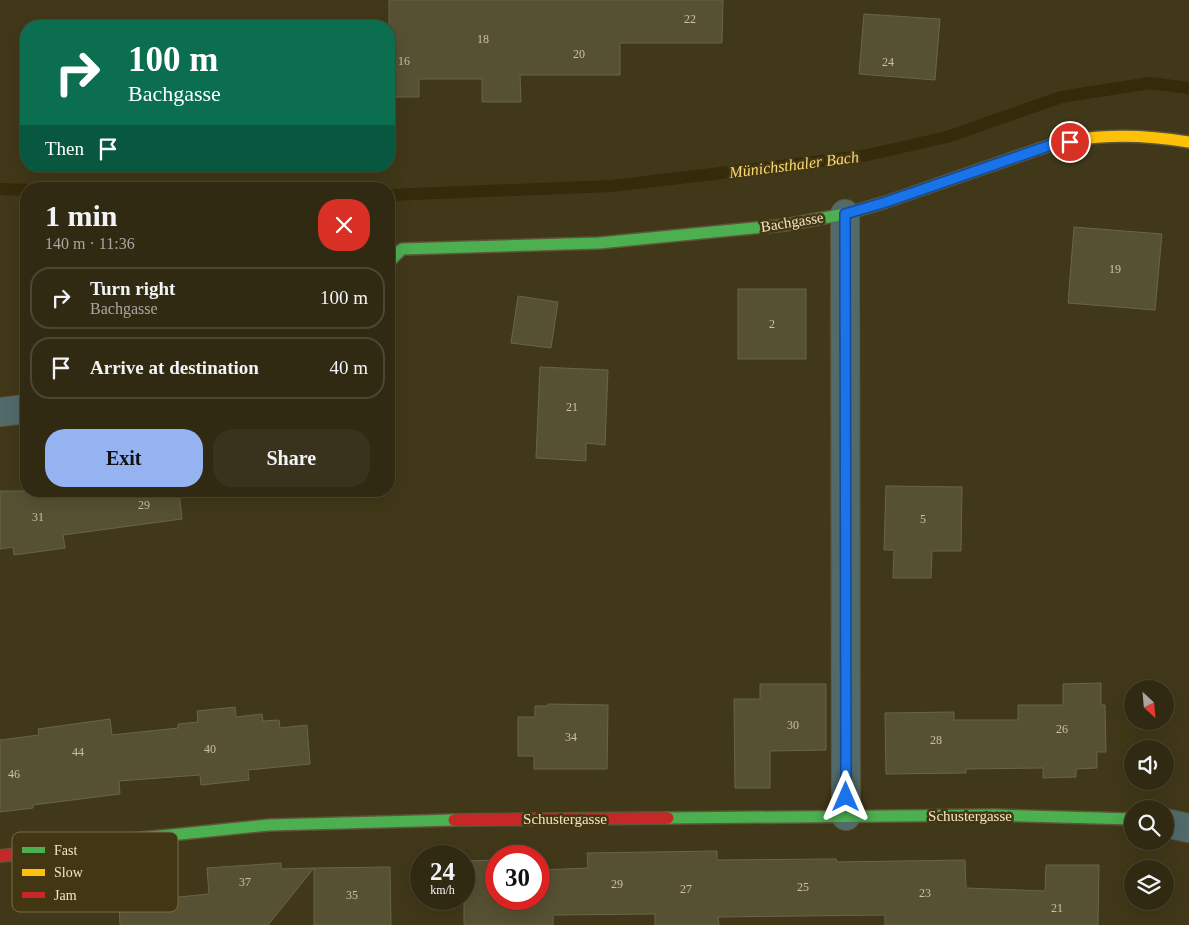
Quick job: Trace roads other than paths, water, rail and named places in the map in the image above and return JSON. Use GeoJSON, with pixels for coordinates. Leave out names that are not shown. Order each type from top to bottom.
{"type":"FeatureCollection","features":[{"type":"Feature","properties":{"kind":"street","name":"Bachgasse"},"geometry":{"type":"LineString","coordinates":[[395,256],[402,250],[599,243],[785,225],[845,214],[886,202],[1054,144],[1103,137],[1157,137],[1189,142]]}},
{"type":"Feature","properties":{"kind":"street"},"geometry":{"type":"LineString","coordinates":[[845,214],[846,816]]}},
{"type":"Feature","properties":{"kind":"street"},"geometry":{"type":"LineString","coordinates":[[0,412],[20,410]]}},
{"type":"Feature","properties":{"kind":"street","name":"Schustergasse"},"geometry":{"type":"LineString","coordinates":[[178,834],[269,825],[415,820],[994,815],[1124,819]]}},
{"type":"Feature","properties":{"kind":"street"},"geometry":{"type":"LineString","coordinates":[[1174,825],[1189,828]]}},
{"type":"Feature","properties":{"kind":"waterway","name":"Münichsthaler Bach"},"geometry":{"type":"LineString","coordinates":[[395,195],[612,186],[863,156],[947,137],[1061,97],[1150,83],[1189,88]]}},
{"type":"Feature","properties":{"kind":"waterway","name":"Münichsthaler Bach"},"geometry":{"type":"LineString","coordinates":[[0,189],[20,190]]}}]}
